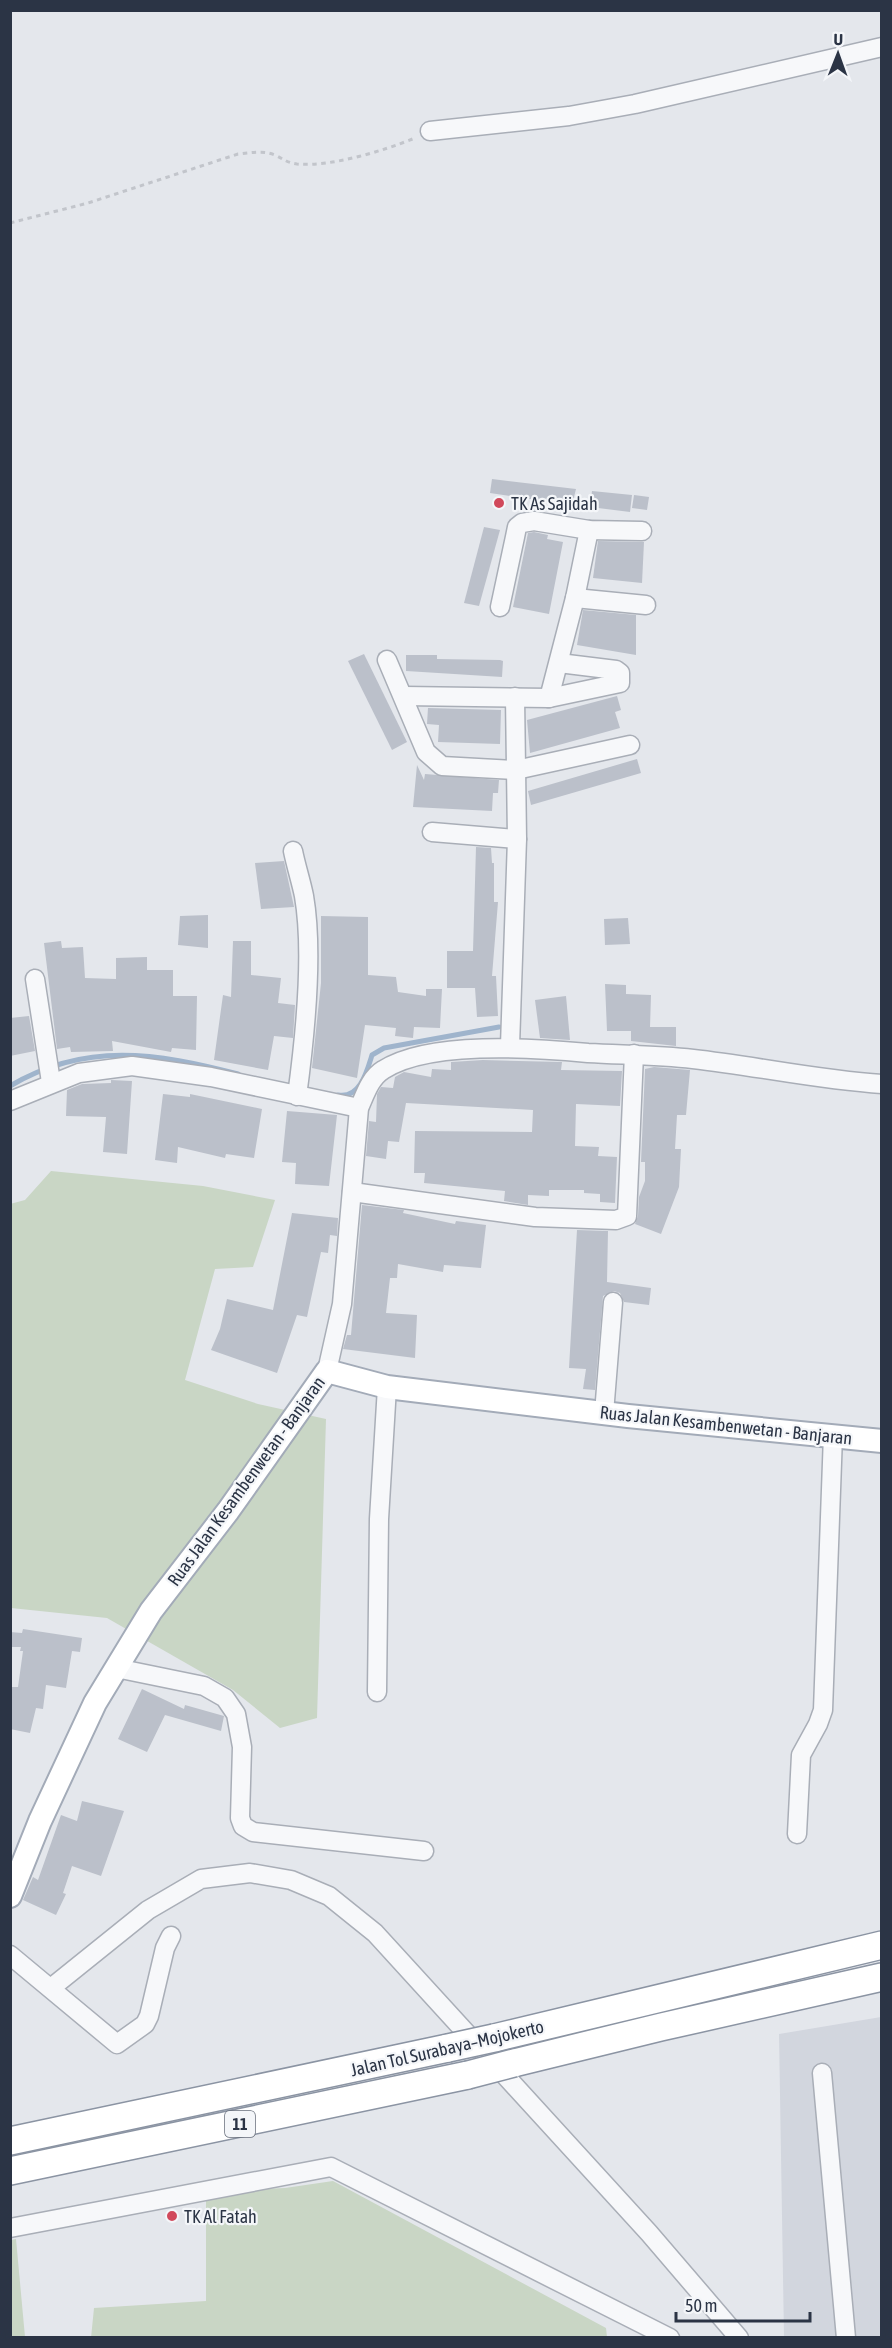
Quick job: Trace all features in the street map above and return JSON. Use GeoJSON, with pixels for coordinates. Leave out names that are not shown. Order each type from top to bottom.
{"type":"FeatureCollection","features":[{"type":"Feature","properties":{"kind":"highway","name":"Jalan Tol Surabaya–Mojokerto"},"geometry":{"type":"LineString","coordinates":[[10,2141],[494,2038],[882,1945]]}},
{"type":"Feature","properties":{"kind":"highway","name":"Jalan Tol Surabaya–Mojokerto"},"geometry":{"type":"LineString","coordinates":[[10,2171],[468,2075],[661,2026],[882,1977]]}},
{"type":"Feature","properties":{"kind":"main road","name":"Ruas Jalan Kesambenwetan - Banjaran"},"geometry":{"type":"LineString","coordinates":[[10,1896],[60,1777],[95,1703],[116,1668],[151,1611],[228,1511],[327,1371],[387,1387],[604,1413],[882,1441]]}},
{"type":"Feature","properties":{"kind":"street"},"geometry":{"type":"LineString","coordinates":[[430,131],[569,116],[635,104],[882,47]]}},
{"type":"Feature","properties":{"kind":"street"},"geometry":{"type":"LineString","coordinates":[[500,607],[517,527],[522,522],[534,521],[589,530],[642,531]]}},
{"type":"Feature","properties":{"kind":"street"},"geometry":{"type":"LineString","coordinates":[[549,698],[575,598],[589,530]]}},
{"type":"Feature","properties":{"kind":"street"},"geometry":{"type":"LineString","coordinates":[[575,598],[646,605]]}},
{"type":"Feature","properties":{"kind":"street"},"geometry":{"type":"LineString","coordinates":[[387,660],[426,752],[434,762],[442,766],[516,770],[630,745]]}},
{"type":"Feature","properties":{"kind":"street"},"geometry":{"type":"LineString","coordinates":[[404,696],[549,698],[620,683],[621,680],[620,673],[616,670],[559,663]]}},
{"type":"Feature","properties":{"kind":"street"},"geometry":{"type":"LineString","coordinates":[[510,1046],[517,839],[515,697]]}},
{"type":"Feature","properties":{"kind":"street"},"geometry":{"type":"LineString","coordinates":[[432,832],[517,839]]}},
{"type":"Feature","properties":{"kind":"street"},"geometry":{"type":"LineString","coordinates":[[293,851],[304,896],[307,923],[305,1039],[297,1096]]}},
{"type":"Feature","properties":{"kind":"street"},"geometry":{"type":"LineString","coordinates":[[34,979],[51,1082]]}},
{"type":"Feature","properties":{"kind":"street"},"geometry":{"type":"LineString","coordinates":[[327,1371],[342,1304],[358,1108],[371,1082],[381,1071],[395,1064],[450,1052],[510,1046],[693,1059],[831,1080],[882,1084]]}},
{"type":"Feature","properties":{"kind":"street"},"geometry":{"type":"LineString","coordinates":[[352,1192],[535,1217],[616,1220],[627,1216],[634,1054]]}},
{"type":"Feature","properties":{"kind":"street"},"geometry":{"type":"LineString","coordinates":[[10,1101],[51,1082],[101,1068],[132,1066],[211,1077],[358,1108]]}},
{"type":"Feature","properties":{"kind":"street"},"geometry":{"type":"LineString","coordinates":[[604,1413],[613,1302]]}},
{"type":"Feature","properties":{"kind":"street"},"geometry":{"type":"LineString","coordinates":[[377,1692],[379,1519],[387,1387]]}},
{"type":"Feature","properties":{"kind":"street"},"geometry":{"type":"LineString","coordinates":[[797,1834],[801,1755],[823,1710],[832,1435]]}},
{"type":"Feature","properties":{"kind":"street"},"geometry":{"type":"LineString","coordinates":[[116,1668],[204,1686],[225,1698],[236,1714],[242,1748],[240,1818],[243,1826],[253,1832],[424,1851]]}},
{"type":"Feature","properties":{"kind":"street"},"geometry":{"type":"LineString","coordinates":[[51,1989],[148,1910],[201,1879],[250,1873],[291,1880],[329,1896],[375,1933],[649,2233],[739,2337]]}},
{"type":"Feature","properties":{"kind":"street"},"geometry":{"type":"LineString","coordinates":[[10,1955],[117,2044],[145,2024],[171,1936]]}},
{"type":"Feature","properties":{"kind":"street"},"geometry":{"type":"LineString","coordinates":[[822,2073],[846,2337]]}},
{"type":"Feature","properties":{"kind":"street"},"geometry":{"type":"LineString","coordinates":[[10,2228],[331,2167],[670,2337]]}},
{"type":"Feature","properties":{"kind":"path"},"geometry":{"type":"LineString","coordinates":[[10,223],[88,202],[238,154],[261,152],[273,154],[289,163],[314,163],[381,152],[430,131]]}},
{"type":"Feature","properties":{"kind":"shaded area"},"geometry":{"type":"Polygon","coordinates":[[[881,2017],[881,2337],[784,2337],[779,2034],[881,2017]]]}},
{"type":"Feature","properties":{"kind":"green space"},"geometry":{"type":"Polygon","coordinates":[[[51,1171],[203,1186],[275,1200],[253,1267],[215,1269],[185,1380],[258,1404],[326,1419],[317,1718],[280,1728],[233,1690],[107,1618],[11,1608],[10,1204],[25,1200],[51,1171]]]}},
{"type":"Feature","properties":{"kind":"green space"},"geometry":{"type":"Polygon","coordinates":[[[333,2181],[606,2328],[607,2337],[91,2338],[94,2308],[206,2301],[206,2191],[285,2188],[333,2181]]]}},
{"type":"Feature","properties":{"kind":"green space"},"geometry":{"type":"Polygon","coordinates":[[[16,2239],[25,2337],[11,2337],[11,2240],[16,2239]]]}},
{"type":"Feature","properties":{"kind":"building"},"geometry":{"type":"Polygon","coordinates":[[[492,479],[576,489],[572,505],[490,493],[492,479]]]}},
{"type":"Feature","properties":{"kind":"building"},"geometry":{"type":"Polygon","coordinates":[[[592,491],[632,495],[630,512],[590,507],[592,491]]]}},
{"type":"Feature","properties":{"kind":"building"},"geometry":{"type":"Polygon","coordinates":[[[634,495],[649,497],[647,510],[632,508],[634,495]]]}},
{"type":"Feature","properties":{"kind":"building"},"geometry":{"type":"Polygon","coordinates":[[[484,527],[500,530],[479,606],[464,603],[484,527]]]}},
{"type":"Feature","properties":{"kind":"building"},"geometry":{"type":"Polygon","coordinates":[[[528,533],[548,535],[547,539],[563,542],[549,614],[513,607],[528,533]]]}},
{"type":"Feature","properties":{"kind":"building"},"geometry":{"type":"Polygon","coordinates":[[[598,541],[644,542],[642,583],[593,578],[598,541]]]}},
{"type":"Feature","properties":{"kind":"building"},"geometry":{"type":"Polygon","coordinates":[[[583,610],[636,615],[636,655],[577,645],[583,610]]]}},
{"type":"Feature","properties":{"kind":"building"},"geometry":{"type":"Polygon","coordinates":[[[364,654],[407,742],[392,750],[348,661],[364,654]]]}},
{"type":"Feature","properties":{"kind":"building"},"geometry":{"type":"Polygon","coordinates":[[[406,655],[437,655],[437,659],[500,660],[503,661],[502,677],[406,671],[406,655]]]}},
{"type":"Feature","properties":{"kind":"building"},"geometry":{"type":"Polygon","coordinates":[[[617,696],[621,710],[615,712],[620,728],[530,753],[527,720],[617,696]]]}},
{"type":"Feature","properties":{"kind":"building"},"geometry":{"type":"Polygon","coordinates":[[[428,708],[501,710],[500,744],[438,742],[439,725],[427,724],[428,708]]]}},
{"type":"Feature","properties":{"kind":"building"},"geometry":{"type":"Polygon","coordinates":[[[637,759],[641,773],[531,805],[528,791],[637,759]]]}},
{"type":"Feature","properties":{"kind":"building"},"geometry":{"type":"Polygon","coordinates":[[[417,765],[424,780],[425,774],[499,780],[498,793],[493,793],[492,811],[413,807],[417,765]]]}},
{"type":"Feature","properties":{"kind":"building"},"geometry":{"type":"Polygon","coordinates":[[[476,847],[491,848],[492,863],[494,863],[494,902],[498,902],[492,976],[496,976],[498,1016],[477,1017],[475,988],[447,988],[447,951],[473,951],[476,847]]]}},
{"type":"Feature","properties":{"kind":"building"},"geometry":{"type":"Polygon","coordinates":[[[284,861],[294,907],[261,909],[255,863],[284,861]]]}},
{"type":"Feature","properties":{"kind":"building"},"geometry":{"type":"Polygon","coordinates":[[[208,915],[208,948],[178,945],[180,916],[208,915]]]}},
{"type":"Feature","properties":{"kind":"building"},"geometry":{"type":"Polygon","coordinates":[[[321,916],[368,917],[368,975],[396,977],[398,992],[426,996],[426,989],[442,989],[440,1028],[414,1027],[413,1038],[395,1036],[396,1028],[365,1025],[357,1078],[312,1068],[321,983],[321,916]]]}},
{"type":"Feature","properties":{"kind":"building"},"geometry":{"type":"Polygon","coordinates":[[[628,918],[630,944],[605,945],[604,919],[628,918]]]}},
{"type":"Feature","properties":{"kind":"building"},"geometry":{"type":"Polygon","coordinates":[[[61,941],[62,948],[83,947],[85,978],[116,979],[116,958],[147,957],[147,970],[173,970],[173,996],[197,996],[196,1050],[172,1048],[171,1052],[112,1041],[113,1051],[71,1052],[70,1047],[57,1049],[44,943],[61,941]]]}},
{"type":"Feature","properties":{"kind":"building"},"geometry":{"type":"Polygon","coordinates":[[[233,941],[251,941],[251,975],[281,978],[278,1003],[295,1005],[293,1038],[274,1036],[268,1070],[214,1060],[223,995],[231,997],[233,941]]]}},
{"type":"Feature","properties":{"kind":"building"},"geometry":{"type":"Polygon","coordinates":[[[605,984],[626,985],[626,994],[651,995],[650,1027],[676,1027],[676,1046],[631,1041],[631,1031],[607,1031],[605,984]]]}},
{"type":"Feature","properties":{"kind":"building"},"geometry":{"type":"Polygon","coordinates":[[[566,996],[570,1040],[540,1038],[535,1000],[566,996]]]}},
{"type":"Feature","properties":{"kind":"building"},"geometry":{"type":"Polygon","coordinates":[[[29,1016],[35,1051],[10,1056],[10,1018],[29,1016]]]}},
{"type":"Feature","properties":{"kind":"building"},"geometry":{"type":"Polygon","coordinates":[[[483,1060],[562,1062],[561,1070],[622,1071],[620,1106],[576,1104],[575,1146],[599,1147],[598,1156],[617,1157],[615,1203],[600,1202],[600,1194],[584,1193],[584,1190],[549,1190],[549,1196],[528,1195],[528,1205],[504,1201],[505,1191],[424,1183],[425,1173],[414,1173],[415,1131],[532,1132],[533,1110],[406,1103],[399,1142],[388,1141],[386,1159],[366,1156],[369,1121],[376,1122],[377,1094],[381,1087],[393,1088],[395,1077],[404,1072],[431,1077],[432,1069],[451,1070],[451,1062],[483,1060]]]}},
{"type":"Feature","properties":{"kind":"building"},"geometry":{"type":"Polygon","coordinates":[[[654,1067],[690,1070],[686,1115],[677,1115],[675,1149],[681,1149],[679,1187],[661,1234],[635,1224],[639,1197],[645,1181],[645,1162],[641,1162],[645,1069],[654,1067]]]}},
{"type":"Feature","properties":{"kind":"building"},"geometry":{"type":"Polygon","coordinates":[[[111,1080],[132,1081],[127,1154],[103,1152],[106,1117],[66,1116],[67,1090],[82,1084],[111,1083],[111,1080]]]}},
{"type":"Feature","properties":{"kind":"building"},"geometry":{"type":"Polygon","coordinates":[[[163,1094],[190,1097],[190,1094],[262,1109],[254,1158],[226,1154],[225,1158],[178,1147],[177,1163],[155,1160],[163,1094]]]}},
{"type":"Feature","properties":{"kind":"building"},"geometry":{"type":"Polygon","coordinates":[[[287,1111],[337,1115],[329,1186],[295,1184],[296,1163],[282,1162],[287,1111]]]}},
{"type":"Feature","properties":{"kind":"building"},"geometry":{"type":"Polygon","coordinates":[[[362,1205],[404,1210],[403,1213],[455,1224],[456,1221],[486,1225],[481,1268],[444,1265],[443,1272],[398,1264],[397,1278],[390,1278],[386,1313],[417,1315],[415,1358],[343,1349],[347,1335],[351,1335],[362,1205]]]}},
{"type":"Feature","properties":{"kind":"building"},"geometry":{"type":"Polygon","coordinates":[[[292,1213],[338,1218],[337,1236],[330,1235],[328,1253],[321,1252],[307,1317],[297,1315],[277,1373],[211,1350],[220,1329],[227,1299],[273,1310],[292,1213]]]}},
{"type":"Feature","properties":{"kind":"building"},"geometry":{"type":"Polygon","coordinates":[[[577,1230],[608,1231],[607,1282],[651,1288],[649,1305],[624,1302],[620,1293],[614,1291],[603,1296],[595,1390],[583,1389],[586,1369],[569,1368],[577,1230]]]}},
{"type":"Feature","properties":{"kind":"building"},"geometry":{"type":"Polygon","coordinates":[[[23,1629],[82,1638],[80,1652],[72,1651],[66,1688],[46,1685],[43,1709],[36,1708],[30,1733],[10,1729],[10,1687],[18,1687],[23,1651],[20,1651],[21,1647],[10,1647],[10,1632],[22,1633],[23,1629]]]}},
{"type":"Feature","properties":{"kind":"building"},"geometry":{"type":"Polygon","coordinates":[[[142,1689],[184,1709],[185,1705],[224,1716],[221,1731],[165,1715],[147,1752],[118,1739],[142,1689]]]}},
{"type":"Feature","properties":{"kind":"building"},"geometry":{"type":"Polygon","coordinates":[[[82,1801],[124,1811],[101,1876],[72,1866],[63,1893],[66,1894],[56,1915],[23,1900],[33,1877],[38,1880],[61,1815],[77,1821],[82,1801]]]}},
{"type":"Feature","properties":{"kind":"waterway"},"geometry":{"type":"LineString","coordinates":[[338,1095],[352,1093],[357,1088],[365,1076],[372,1055],[384,1048],[499,1027]]}},
{"type":"Feature","properties":{"kind":"waterway"},"geometry":{"type":"LineString","coordinates":[[10,1086],[38,1072],[66,1062],[122,1055],[179,1061],[238,1074]]}},
{"type":"Feature","properties":{"kind":"place","name":"TK As Sajidah"},"geometry":{"type":"Point","coordinates":[499,503]}},
{"type":"Feature","properties":{"kind":"place","name":"TK Al Fatah"},"geometry":{"type":"Point","coordinates":[172,2216]}}]}
